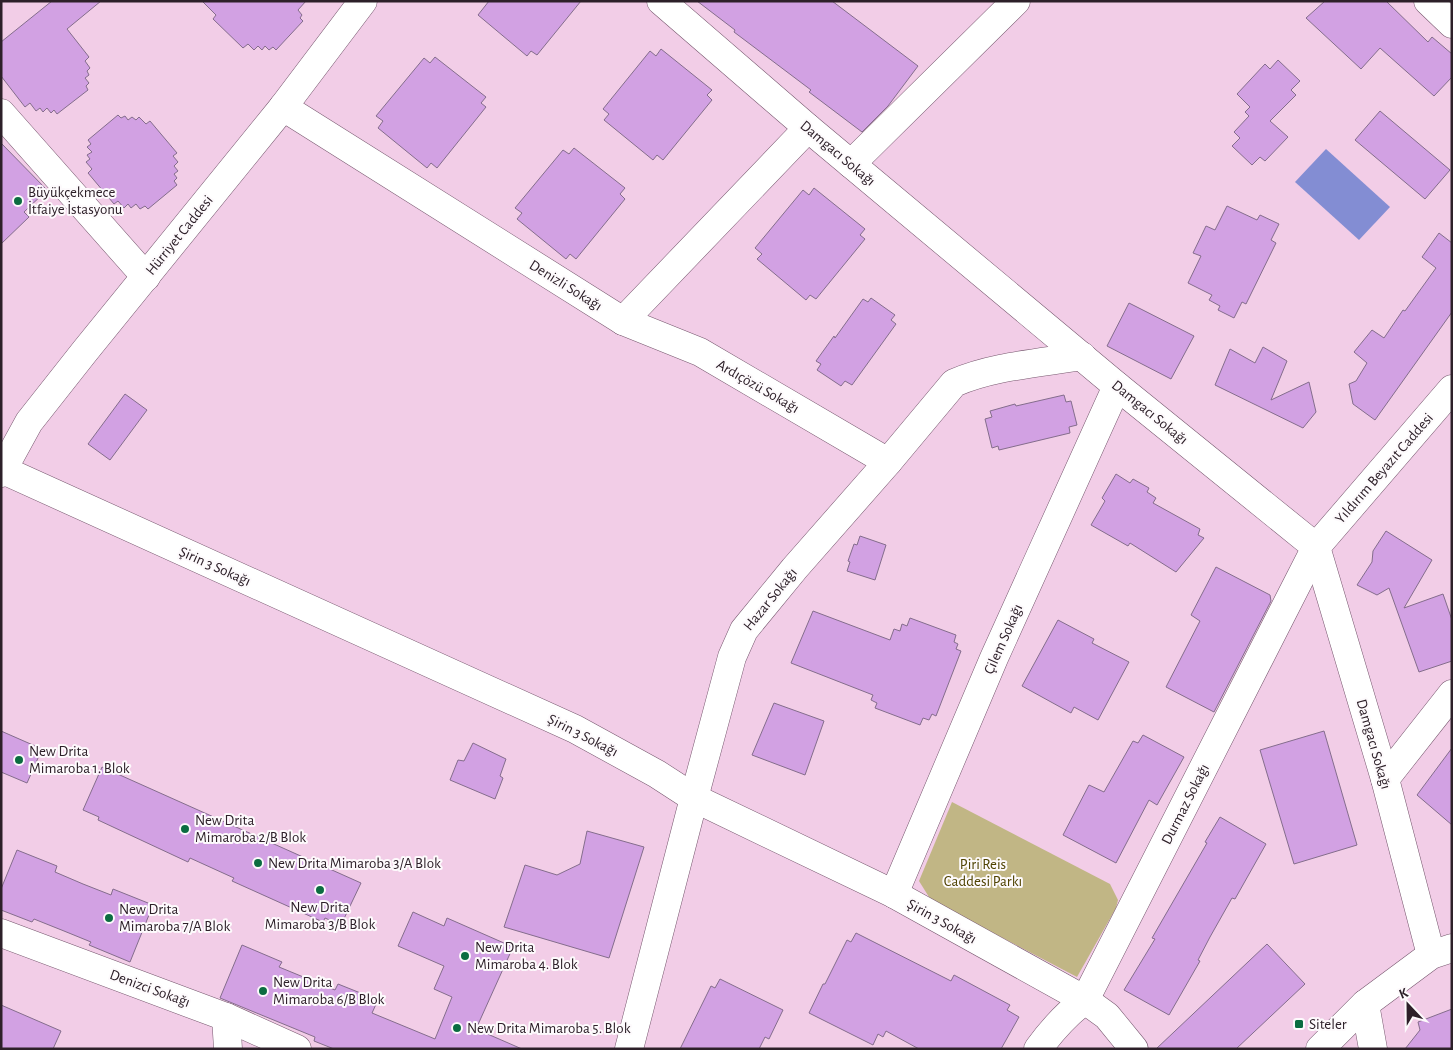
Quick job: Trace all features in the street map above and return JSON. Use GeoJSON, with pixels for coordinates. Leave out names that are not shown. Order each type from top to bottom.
{"type":"FeatureCollection","features":[{"type":"Feature","properties":{"kind":"street","name":"Hürriyet Caddesi"},"geometry":{"type":"LineString","coordinates":[[2,472],[29,422],[283,107],[363,1]]}},
{"type":"Feature","properties":{"kind":"street","name":"Damgacı Sokağı"},"geometry":{"type":"LineString","coordinates":[[661,1],[808,128],[1117,386],[1316,546],[1385,779],[1442,951]]}},
{"type":"Feature","properties":{"kind":"street"},"geometry":{"type":"LineString","coordinates":[[851,164],[1016,1]]}},
{"type":"Feature","properties":{"kind":"street"},"geometry":{"type":"LineString","coordinates":[[1428,1],[1452,24]]}},
{"type":"Feature","properties":{"kind":"street","name":"Denizli Sokağı"},"geometry":{"type":"LineString","coordinates":[[283,107],[623,321]]}},
{"type":"Feature","properties":{"kind":"street"},"geometry":{"type":"LineString","coordinates":[[1,113],[146,277]]}},
{"type":"Feature","properties":{"kind":"street"},"geometry":{"type":"LineString","coordinates":[[623,321],[808,128]]}},
{"type":"Feature","properties":{"kind":"street","name":"Ardıçözü Sokağı"},"geometry":{"type":"LineString","coordinates":[[623,321],[700,352],[888,462]]}},
{"type":"Feature","properties":{"kind":"street","name":"Hazar Sokağı"},"geometry":{"type":"LineString","coordinates":[[629,1049],[732,657],[744,630],[954,383],[989,371],[1082,356]]}},
{"type":"Feature","properties":{"kind":"street","name":"Çilem Sokağı"},"geometry":{"type":"LineString","coordinates":[[894,894],[994,658],[1117,386]]}},
{"type":"Feature","properties":{"kind":"street","name":"Yıldırım Beyazıt Caddesi"},"geometry":{"type":"LineString","coordinates":[[1316,546],[1452,389]]}},
{"type":"Feature","properties":{"kind":"street","name":"Şirin 3 Sokağı"},"geometry":{"type":"LineString","coordinates":[[2,472],[575,729],[657,774],[694,798],[894,894],[1085,1000],[1107,1016],[1134,1049]]}},
{"type":"Feature","properties":{"kind":"street","name":"Durmaz Sokağı"},"geometry":{"type":"LineString","coordinates":[[1038,1049],[1056,1025],[1071,1010],[1085,1000],[1316,546]]}},
{"type":"Feature","properties":{"kind":"street"},"geometry":{"type":"LineString","coordinates":[[1385,779],[1452,694]]}},
{"type":"Feature","properties":{"kind":"street","name":"Denizci Sokağı"},"geometry":{"type":"LineString","coordinates":[[1,933],[226,1017],[297,1049]]}},
{"type":"Feature","properties":{"kind":"street"},"geometry":{"type":"LineString","coordinates":[[1320,1049],[1365,1004],[1442,951]]}},
{"type":"Feature","properties":{"kind":"street"},"geometry":{"type":"LineString","coordinates":[[1365,1004],[1373,1049]]}},
{"type":"Feature","properties":{"kind":"street"},"geometry":{"type":"LineString","coordinates":[[226,1017],[228,1049]]}},
{"type":"Feature","properties":{"kind":"green space","name":"Piri Reis Caddesi Parkı"},"geometry":{"type":"Polygon","coordinates":[[[952,802],[1110,884],[1118,900],[1116,908],[1077,977],[934,902],[929,897],[919,881],[952,802]]]}},
{"type":"Feature","properties":{"kind":"water"},"geometry":{"type":"Polygon","coordinates":[[[1326,149],[1390,207],[1359,240],[1295,182],[1326,149]]]}},
{"type":"Feature","properties":{"kind":"building"},"geometry":{"type":"Polygon","coordinates":[[[52,1],[101,1],[67,29],[89,57],[85,61],[90,68],[87,71],[89,75],[85,78],[89,83],[86,86],[88,90],[57,114],[54,110],[51,113],[47,108],[43,112],[40,108],[36,111],[30,103],[25,107],[1,76],[1,42],[52,1]]]}},
{"type":"Feature","properties":{"kind":"building"},"geometry":{"type":"Polygon","coordinates":[[[202,1],[306,1],[298,10],[302,15],[300,18],[303,21],[276,50],[273,47],[269,50],[265,46],[262,50],[258,46],[254,50],[248,44],[243,48],[213,19],[216,15],[202,1]]]}},
{"type":"Feature","properties":{"kind":"building"},"geometry":{"type":"Polygon","coordinates":[[[489,1],[581,1],[537,55],[531,51],[527,56],[478,15],[489,1]]]}},
{"type":"Feature","properties":{"kind":"building"},"geometry":{"type":"Polygon","coordinates":[[[697,1],[832,1],[918,66],[888,106],[862,132],[809,92],[811,90],[734,32],[735,30],[697,1]]]}},
{"type":"Feature","properties":{"kind":"building"},"geometry":{"type":"Polygon","coordinates":[[[1325,1],[1386,1],[1428,42],[1432,37],[1452,54],[1452,77],[1434,96],[1380,48],[1361,69],[1306,18],[1325,1]]]}},
{"type":"Feature","properties":{"kind":"building"},"geometry":{"type":"Polygon","coordinates":[[[661,49],[712,90],[707,95],[712,100],[663,160],[657,155],[653,160],[604,120],[609,114],[603,109],[650,51],[656,56],[661,49]]]}},
{"type":"Feature","properties":{"kind":"building"},"geometry":{"type":"Polygon","coordinates":[[[435,57],[486,97],[481,103],[486,107],[437,168],[431,163],[427,168],[378,128],[383,121],[376,116],[424,58],[430,63],[435,57]]]}},
{"type":"Feature","properties":{"kind":"building"},"geometry":{"type":"Polygon","coordinates":[[[1278,60],[1300,81],[1291,90],[1296,95],[1270,121],[1288,137],[1265,161],[1260,157],[1252,165],[1232,146],[1240,138],[1234,132],[1249,116],[1245,112],[1250,107],[1237,94],[1265,64],[1270,69],[1278,60]]]}},
{"type":"Feature","properties":{"kind":"building"},"geometry":{"type":"Polygon","coordinates":[[[1380,111],[1450,170],[1425,199],[1355,140],[1380,111]]]}},
{"type":"Feature","properties":{"kind":"building"},"geometry":{"type":"Polygon","coordinates":[[[118,115],[121,118],[125,116],[128,120],[132,117],[136,120],[139,117],[146,124],[150,121],[177,153],[173,156],[178,162],[174,166],[178,171],[174,174],[177,178],[174,181],[177,185],[148,209],[145,206],[140,209],[136,204],[131,208],[128,204],[124,208],[118,201],[114,204],[88,173],[92,169],[86,162],[90,159],[87,155],[92,152],[87,147],[91,144],[88,140],[118,115]]]}},
{"type":"Feature","properties":{"kind":"building","name":"Büyükçekmece İtfaiye İstasyonu"},"geometry":{"type":"Polygon","coordinates":[[[1,143],[47,190],[24,212],[29,217],[1,244],[1,143]]]}},
{"type":"Feature","properties":{"kind":"building"},"geometry":{"type":"Polygon","coordinates":[[[574,148],[625,188],[620,194],[625,199],[576,259],[570,254],[566,259],[517,219],[522,213],[515,208],[563,150],[569,154],[574,148]]]}},
{"type":"Feature","properties":{"kind":"building"},"geometry":{"type":"Polygon","coordinates":[[[814,188],[865,229],[860,235],[865,239],[816,299],[810,295],[806,300],[757,259],[762,254],[755,248],[803,190],[809,195],[814,188]]]}},
{"type":"Feature","properties":{"kind":"building"},"geometry":{"type":"Polygon","coordinates":[[[1227,206],[1257,220],[1260,215],[1279,224],[1271,240],[1276,243],[1246,304],[1242,302],[1234,318],[1218,310],[1220,306],[1209,300],[1212,295],[1188,283],[1201,256],[1193,253],[1206,226],[1215,230],[1227,206]]]}},
{"type":"Feature","properties":{"kind":"building"},"geometry":{"type":"Polygon","coordinates":[[[1439,233],[1452,243],[1452,312],[1375,420],[1353,404],[1349,384],[1356,381],[1367,363],[1354,352],[1372,330],[1384,338],[1436,268],[1422,257],[1439,233]]]}},
{"type":"Feature","properties":{"kind":"building"},"geometry":{"type":"Polygon","coordinates":[[[871,298],[895,315],[891,320],[896,324],[852,385],[845,381],[841,386],[817,370],[821,364],[816,361],[863,299],[868,302],[871,298]]]}},
{"type":"Feature","properties":{"kind":"building"},"geometry":{"type":"Polygon","coordinates":[[[1129,303],[1194,336],[1171,379],[1107,346],[1129,303]]]}},
{"type":"Feature","properties":{"kind":"building"},"geometry":{"type":"Polygon","coordinates":[[[1263,347],[1287,361],[1271,400],[1309,382],[1316,412],[1303,428],[1215,385],[1230,349],[1255,363],[1263,347]]]}},
{"type":"Feature","properties":{"kind":"building"},"geometry":{"type":"Polygon","coordinates":[[[125,394],[147,410],[110,460],[88,444],[125,394]]]}},
{"type":"Feature","properties":{"kind":"building"},"geometry":{"type":"Polygon","coordinates":[[[1064,395],[1066,402],[1071,401],[1077,425],[1069,427],[1070,433],[999,450],[998,446],[992,448],[985,419],[992,417],[990,411],[1015,404],[1016,406],[1064,395]]]}},
{"type":"Feature","properties":{"kind":"building"},"geometry":{"type":"Polygon","coordinates":[[[1116,474],[1130,483],[1133,479],[1149,488],[1147,492],[1156,498],[1153,503],[1200,529],[1198,535],[1204,538],[1176,572],[1130,543],[1128,546],[1091,525],[1105,501],[1102,498],[1116,474]]]}},
{"type":"Feature","properties":{"kind":"building"},"geometry":{"type":"Polygon","coordinates":[[[1386,531],[1432,560],[1404,608],[1443,594],[1452,620],[1452,661],[1419,672],[1389,588],[1377,595],[1357,585],[1372,562],[1373,551],[1386,531]]]}},
{"type":"Feature","properties":{"kind":"building"},"geometry":{"type":"Polygon","coordinates":[[[860,536],[886,545],[875,580],[847,571],[850,562],[848,561],[854,544],[857,545],[860,536]]]}},
{"type":"Feature","properties":{"kind":"building"},"geometry":{"type":"Polygon","coordinates":[[[1216,567],[1270,595],[1271,601],[1214,712],[1166,687],[1200,621],[1191,615],[1216,567]]]}},
{"type":"Feature","properties":{"kind":"building"},"geometry":{"type":"Polygon","coordinates":[[[813,611],[890,640],[894,629],[900,631],[902,624],[907,626],[910,618],[956,635],[954,642],[958,644],[956,649],[961,651],[936,716],[932,714],[929,720],[923,718],[920,725],[875,708],[877,703],[871,700],[873,695],[791,663],[813,611]]]}},
{"type":"Feature","properties":{"kind":"building"},"geometry":{"type":"Polygon","coordinates":[[[1058,620],[1094,639],[1092,643],[1129,662],[1098,720],[1074,707],[1071,713],[1022,686],[1058,620]]]}},
{"type":"Feature","properties":{"kind":"building"},"geometry":{"type":"Polygon","coordinates":[[[774,703],[824,721],[805,775],[752,755],[774,703]]]}},
{"type":"Feature","properties":{"kind":"building","name":"New Drita Mimaroba 1. Blok"},"geometry":{"type":"Polygon","coordinates":[[[1,731],[42,749],[27,783],[1,772],[1,731]]]}},
{"type":"Feature","properties":{"kind":"building"},"geometry":{"type":"Polygon","coordinates":[[[1324,731],[1357,845],[1294,864],[1260,750],[1324,731]]]}},
{"type":"Feature","properties":{"kind":"building"},"geometry":{"type":"Polygon","coordinates":[[[1143,735],[1184,757],[1157,805],[1149,800],[1116,863],[1063,835],[1089,785],[1104,792],[1133,741],[1138,743],[1143,735]]]}},
{"type":"Feature","properties":{"kind":"building"},"geometry":{"type":"Polygon","coordinates":[[[473,743],[506,759],[500,776],[503,778],[495,799],[450,780],[458,760],[464,761],[473,743]]]}},
{"type":"Feature","properties":{"kind":"building"},"geometry":{"type":"Polygon","coordinates":[[[1452,748],[1452,825],[1417,795],[1452,748]]]}},
{"type":"Feature","properties":{"kind":"building"},"geometry":{"type":"Polygon","coordinates":[[[102,767],[361,883],[341,925],[325,918],[323,922],[232,881],[234,878],[190,858],[188,862],[98,820],[99,817],[83,810],[102,767]]]}},
{"type":"Feature","properties":{"kind":"building"},"geometry":{"type":"Polygon","coordinates":[[[1220,817],[1266,844],[1235,899],[1232,898],[1198,960],[1200,961],[1169,1015],[1124,990],[1155,939],[1152,938],[1220,817]]]}},
{"type":"Feature","properties":{"kind":"building"},"geometry":{"type":"Polygon","coordinates":[[[587,831],[644,847],[609,958],[504,927],[525,865],[557,875],[580,864],[587,831]]]}},
{"type":"Feature","properties":{"kind":"building"},"geometry":{"type":"Polygon","coordinates":[[[17,850],[57,866],[55,872],[83,884],[111,895],[113,889],[153,905],[130,962],[89,945],[91,942],[64,931],[34,919],[32,922],[1,910],[1,889],[17,850]]]}},
{"type":"Feature","properties":{"kind":"building"},"geometry":{"type":"Polygon","coordinates":[[[413,912],[444,926],[447,918],[513,947],[476,1029],[522,1049],[334,1049],[314,1041],[315,1037],[220,998],[242,945],[282,962],[279,967],[335,990],[338,984],[378,1000],[372,1013],[435,1039],[452,997],[434,989],[444,966],[398,946],[413,912]]]}},
{"type":"Feature","properties":{"kind":"building"},"geometry":{"type":"Polygon","coordinates":[[[856,933],[951,981],[954,975],[1010,1005],[1007,1010],[1019,1017],[1001,1049],[919,1049],[886,1031],[883,1037],[878,1034],[873,1045],[809,1013],[847,940],[851,942],[856,933]]]}},
{"type":"Feature","properties":{"kind":"building"},"geometry":{"type":"Polygon","coordinates":[[[1267,944],[1305,984],[1236,1049],[1156,1049],[1267,944]]]}},
{"type":"Feature","properties":{"kind":"building"},"geometry":{"type":"Polygon","coordinates":[[[720,979],[783,1010],[769,1039],[765,1037],[759,1049],[680,1049],[711,986],[715,988],[720,979]]]}},
{"type":"Feature","properties":{"kind":"building"},"geometry":{"type":"Polygon","coordinates":[[[1,1005],[61,1031],[53,1049],[1,1049],[1,1005]]]}},
{"type":"Feature","properties":{"kind":"building"},"geometry":{"type":"Polygon","coordinates":[[[1452,1009],[1452,1049],[1405,1049],[1420,1030],[1418,1022],[1452,1009]]]}},
{"type":"Feature","properties":{"kind":"place","name":"Büyükçekmece İtfaiye İstasyonu"},"geometry":{"type":"Point","coordinates":[18,201]}},
{"type":"Feature","properties":{"kind":"place","name":"New Drita Mimaroba 1. Blok"},"geometry":{"type":"Point","coordinates":[19,760]}},
{"type":"Feature","properties":{"kind":"place","name":"New Drita Mimaroba 2/B Blok"},"geometry":{"type":"Point","coordinates":[185,829]}},
{"type":"Feature","properties":{"kind":"place","name":"New Drita Mimaroba 3/A Blok"},"geometry":{"type":"Point","coordinates":[258,863]}},
{"type":"Feature","properties":{"kind":"place","name":"New Drita Mimaroba 3/B Blok"},"geometry":{"type":"Point","coordinates":[320,890]}},
{"type":"Feature","properties":{"kind":"place","name":"New Drita Mimaroba 7/A Blok"},"geometry":{"type":"Point","coordinates":[109,918]}},
{"type":"Feature","properties":{"kind":"place","name":"New Drita Mimaroba 4. Blok"},"geometry":{"type":"Point","coordinates":[465,956]}},
{"type":"Feature","properties":{"kind":"place","name":"New Drita Mimaroba 6/B Blok"},"geometry":{"type":"Point","coordinates":[263,991]}},
{"type":"Feature","properties":{"kind":"place","name":"Siteler"},"geometry":{"type":"Point","coordinates":[1299,1024]}},
{"type":"Feature","properties":{"kind":"place","name":"New Drita Mimaroba 5. Blok"},"geometry":{"type":"Point","coordinates":[457,1028]}}]}
